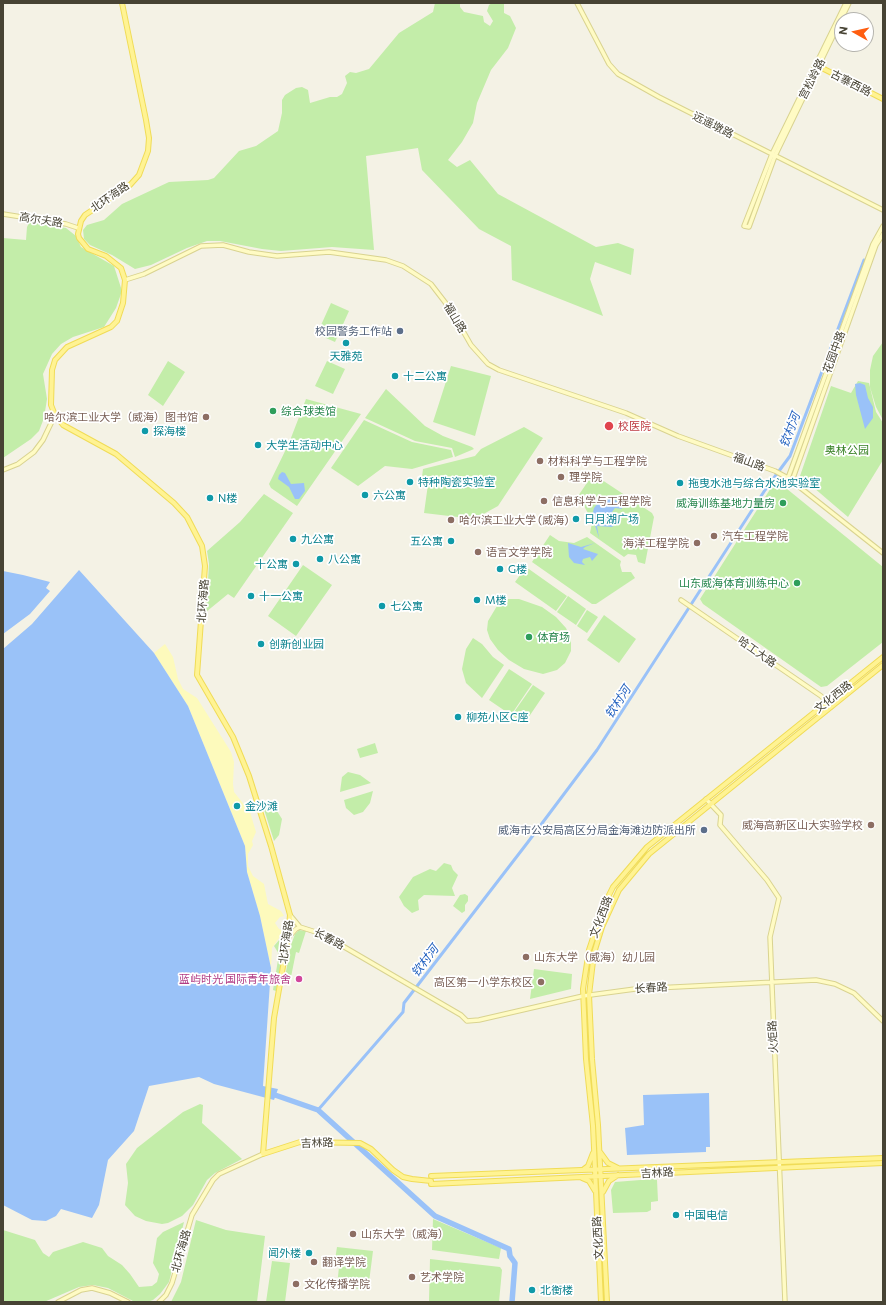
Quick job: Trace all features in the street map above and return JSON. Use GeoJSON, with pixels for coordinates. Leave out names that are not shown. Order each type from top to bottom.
{"type":"FeatureCollection","features":[{"type":"Feature","properties":{"kind":"main road","name":"北环海路"},"geometry":{"type":"LineString","coordinates":[[78,228],[85,215],[130,185],[139,175],[148,151],[149,138],[146,120],[122,3]]}},
{"type":"Feature","properties":{"kind":"main road","name":"远遥墩路"},"geometry":{"type":"LineString","coordinates":[[577,3],[609,64],[618,74],[659,97],[883,210]]}},
{"type":"Feature","properties":{"kind":"main road"},"geometry":{"type":"LineString","coordinates":[[774,155],[749,227],[744,226],[774,155],[846,3]]}},
{"type":"Feature","properties":{"kind":"main road","name":"宫松岭路"},"geometry":{"type":"LineString","coordinates":[[774,155],[849,3]]}},
{"type":"Feature","properties":{"kind":"main road","name":"古寨西路"},"geometry":{"type":"LineString","coordinates":[[818,66],[883,99]]}},
{"type":"Feature","properties":{"kind":"main road","name":"高尔夫路"},"geometry":{"type":"LineString","coordinates":[[3,214],[66,224],[78,228]]}},
{"type":"Feature","properties":{"kind":"main road","name":"花园中路"},"geometry":{"type":"LineString","coordinates":[[788,478],[873,244],[883,226]]}},
{"type":"Feature","properties":{"kind":"main road"},"geometry":{"type":"LineString","coordinates":[[3,470],[18,464],[34,452],[43,440],[55,416],[51,405],[51,390],[52,370],[55,360],[67,347],[112,327],[117,321],[123,303],[125,280],[121,268],[114,261],[88,249],[79,238],[78,228]]}},
{"type":"Feature","properties":{"kind":"main road"},"geometry":{"type":"LineString","coordinates":[[792,481],[876,245],[883,234]]}},
{"type":"Feature","properties":{"kind":"main road","name":"福山路"},"geometry":{"type":"LineString","coordinates":[[125,280],[144,274],[201,246],[223,245],[249,252],[277,256],[329,252],[386,260],[403,266],[431,284],[451,310],[471,345],[488,364],[499,370],[626,413],[678,436],[775,471],[788,478]]}},
{"type":"Feature","properties":{"kind":"main road","name":"北环海路"},"geometry":{"type":"LineString","coordinates":[[55,416],[63,425],[116,454],[141,474],[174,503],[187,517],[194,529],[202,546],[205,566],[197,675],[233,737],[249,776],[271,846],[290,915],[288,938],[274,1018],[263,1154],[223,1172],[213,1180],[192,1215],[172,1283],[166,1295],[159,1302]]}},
{"type":"Feature","properties":{"kind":"main road"},"geometry":{"type":"LineString","coordinates":[[788,478],[883,553]]}},
{"type":"Feature","properties":{"kind":"main road","name":"哈工大路"},"geometry":{"type":"LineString","coordinates":[[681,600],[827,701],[831,707]]}},
{"type":"Feature","properties":{"kind":"main road","name":"文化西路"},"geometry":{"type":"LineString","coordinates":[[601,1302],[594,1151],[586,1059],[583,996],[584,974],[589,950],[604,905],[614,887],[644,850],[883,657]]}},
{"type":"Feature","properties":{"kind":"main road","name":"文化西路"},"geometry":{"type":"LineString","coordinates":[[607,1302],[600,1150],[589,995],[594,953],[602,926],[619,890],[649,854],[883,665]]}},
{"type":"Feature","properties":{"kind":"main road","name":"火炬路"},"geometry":{"type":"LineString","coordinates":[[706,799],[721,815],[720,825],[766,880],[779,898],[770,937],[785,1302]]}},
{"type":"Feature","properties":{"kind":"main road","name":"长春路"},"geometry":{"type":"LineString","coordinates":[[290,915],[300,927],[322,934],[461,1015],[467,1021],[479,1020],[583,996],[635,989],[816,980],[835,984],[854,993],[883,1021]]}},
{"type":"Feature","properties":{"kind":"main road"},"geometry":{"type":"LineString","coordinates":[[288,938],[296,929],[300,927]]}},
{"type":"Feature","properties":{"kind":"main road","name":"吉林路"},"geometry":{"type":"LineString","coordinates":[[263,1154],[300,1142],[360,1143],[371,1149],[393,1170],[403,1177],[412,1180],[578,1177],[883,1163]]}},
{"type":"Feature","properties":{"kind":"main road"},"geometry":{"type":"LineString","coordinates":[[264,1144],[266,1149],[271,1151]]}},
{"type":"Feature","properties":{"kind":"main road"},"geometry":{"type":"LineString","coordinates":[[600,1150],[608,1163],[621,1169]]}},
{"type":"Feature","properties":{"kind":"main road"},"geometry":{"type":"LineString","coordinates":[[578,1170],[586,1168],[594,1151]]}},
{"type":"Feature","properties":{"kind":"main road","name":"吉林路"},"geometry":{"type":"LineString","coordinates":[[431,1180],[578,1170],[883,1158]]}},
{"type":"Feature","properties":{"kind":"main road"},"geometry":{"type":"LineString","coordinates":[[602,1194],[609,1182],[620,1174]]}},
{"type":"Feature","properties":{"kind":"main road"},"geometry":{"type":"LineString","coordinates":[[578,1177],[589,1181],[596,1194]]}},
{"type":"Feature","properties":{"kind":"main road"},"geometry":{"type":"LineString","coordinates":[[58,1302],[81,1290],[92,1288],[110,1293],[128,1302]]}},
{"type":"Feature","properties":{"kind":"green space"},"geometry":{"type":"Polygon","coordinates":[[[435,3],[460,3],[460,7],[464,12],[483,16],[484,22],[490,26],[493,21],[487,11],[489,5],[492,3],[504,3],[504,13],[510,16],[516,28],[508,48],[491,70],[477,103],[473,123],[462,142],[448,160],[457,167],[470,160],[498,194],[596,247],[618,243],[634,249],[631,275],[595,262],[590,279],[603,316],[512,280],[511,246],[479,229],[422,170],[418,148],[366,156],[374,250],[332,247],[281,251],[220,241],[207,241],[187,248],[151,265],[135,269],[112,255],[90,245],[84,239],[83,230],[87,225],[104,220],[122,204],[169,182],[208,180],[214,178],[239,151],[256,146],[278,131],[282,113],[282,100],[285,95],[296,88],[302,87],[308,90],[310,103],[330,97],[337,97],[342,94],[347,83],[345,76],[350,72],[356,73],[369,69],[399,33],[433,12],[435,3]]]}},
{"type":"Feature","properties":{"kind":"green space"},"geometry":{"type":"Polygon","coordinates":[[[29,223],[38,223],[66,228],[76,236],[81,247],[114,266],[122,291],[116,308],[104,327],[73,337],[61,344],[52,354],[43,374],[47,399],[44,418],[39,431],[31,439],[3,458],[3,238],[26,240],[27,227],[29,223]]]}},
{"type":"Feature","properties":{"kind":"green space"},"geometry":{"type":"Polygon","coordinates":[[[331,303],[349,311],[335,342],[317,334],[331,303]]]}},
{"type":"Feature","properties":{"kind":"green space"},"geometry":{"type":"Polygon","coordinates":[[[883,342],[883,420],[876,407],[870,387],[870,370],[873,356],[883,342]]]}},
{"type":"Feature","properties":{"kind":"green space"},"geometry":{"type":"Polygon","coordinates":[[[168,361],[185,372],[163,406],[148,395],[168,361]]]}},
{"type":"Feature","properties":{"kind":"green space"},"geometry":{"type":"Polygon","coordinates":[[[327,361],[345,369],[333,394],[315,386],[327,361]]]}},
{"type":"Feature","properties":{"kind":"green space"},"geometry":{"type":"Polygon","coordinates":[[[451,366],[491,376],[475,436],[433,422],[451,366]]]}},
{"type":"Feature","properties":{"kind":"green space","name":"奥林公园"},"geometry":{"type":"Polygon","coordinates":[[[858,381],[869,383],[876,412],[883,423],[883,460],[848,517],[800,476],[831,386],[851,393],[858,381]]]}},
{"type":"Feature","properties":{"kind":"green space"},"geometry":{"type":"Polygon","coordinates":[[[386,389],[425,426],[443,436],[474,449],[455,457],[452,448],[415,441],[365,418],[386,389]]]}},
{"type":"Feature","properties":{"kind":"green space"},"geometry":{"type":"Polygon","coordinates":[[[306,399],[361,414],[297,506],[271,488],[269,484],[289,443],[306,399]]]}},
{"type":"Feature","properties":{"kind":"green space"},"geometry":{"type":"Polygon","coordinates":[[[364,420],[412,442],[451,450],[453,457],[412,469],[385,466],[358,486],[331,468],[364,420]]]}},
{"type":"Feature","properties":{"kind":"green space"},"geometry":{"type":"Polygon","coordinates":[[[524,427],[543,438],[498,506],[478,517],[475,521],[466,518],[424,513],[429,477],[422,477],[423,469],[475,456],[481,449],[524,427]]]}},
{"type":"Feature","properties":{"kind":"green space"},"geometry":{"type":"Polygon","coordinates":[[[593,474],[652,513],[654,517],[645,564],[638,562],[636,555],[628,554],[624,557],[590,533],[592,523],[589,515],[583,504],[576,499],[593,474]]]}},
{"type":"Feature","properties":{"kind":"green space","name":"山东威海体育训练中心"},"geometry":{"type":"Polygon","coordinates":[[[776,480],[883,567],[883,642],[827,686],[821,687],[703,604],[700,599],[776,480]]]}},
{"type":"Feature","properties":{"kind":"green space"},"geometry":{"type":"Polygon","coordinates":[[[264,494],[293,513],[234,598],[228,594],[206,612],[209,564],[207,551],[240,522],[264,494]]]}},
{"type":"Feature","properties":{"kind":"green space"},"geometry":{"type":"Polygon","coordinates":[[[550,535],[559,541],[574,543],[587,537],[621,561],[620,565],[622,572],[631,572],[635,578],[596,604],[592,604],[532,562],[550,535]]]}},
{"type":"Feature","properties":{"kind":"green space"},"geometry":{"type":"Polygon","coordinates":[[[303,565],[332,585],[296,636],[268,616],[303,565]]]}},
{"type":"Feature","properties":{"kind":"green space"},"geometry":{"type":"Polygon","coordinates":[[[526,567],[567,596],[556,611],[515,582],[526,567]]]}},
{"type":"Feature","properties":{"kind":"green space"},"geometry":{"type":"Polygon","coordinates":[[[568,596],[586,609],[576,625],[557,612],[568,596]]]}},
{"type":"Feature","properties":{"kind":"green space"},"geometry":{"type":"Polygon","coordinates":[[[508,599],[519,599],[542,607],[556,617],[566,628],[571,639],[571,651],[565,663],[557,670],[543,674],[524,669],[509,660],[498,650],[490,639],[487,630],[488,621],[497,606],[508,599]]]}},
{"type":"Feature","properties":{"kind":"green space"},"geometry":{"type":"Polygon","coordinates":[[[587,610],[598,617],[587,633],[577,626],[587,610]]]}},
{"type":"Feature","properties":{"kind":"green space"},"geometry":{"type":"Polygon","coordinates":[[[604,615],[636,639],[619,663],[587,640],[604,615]]]}},
{"type":"Feature","properties":{"kind":"green space"},"geometry":{"type":"Polygon","coordinates":[[[473,638],[482,644],[493,657],[504,665],[482,698],[466,683],[462,669],[466,649],[473,638]]]}},
{"type":"Feature","properties":{"kind":"green space"},"geometry":{"type":"Polygon","coordinates":[[[509,669],[532,684],[511,715],[489,700],[509,669]]]}},
{"type":"Feature","properties":{"kind":"green space"},"geometry":{"type":"Polygon","coordinates":[[[533,685],[545,693],[524,724],[512,715],[533,685]]]}},
{"type":"Feature","properties":{"kind":"green space"},"geometry":{"type":"Polygon","coordinates":[[[375,743],[378,753],[360,758],[357,749],[375,743]]]}},
{"type":"Feature","properties":{"kind":"green space"},"geometry":{"type":"Polygon","coordinates":[[[348,772],[360,775],[371,783],[340,792],[342,777],[348,772]]]}},
{"type":"Feature","properties":{"kind":"green space"},"geometry":{"type":"Polygon","coordinates":[[[373,791],[370,803],[363,812],[354,815],[346,808],[344,800],[373,791]]]}},
{"type":"Feature","properties":{"kind":"green space"},"geometry":{"type":"Polygon","coordinates":[[[263,806],[277,811],[282,819],[279,835],[274,841],[263,806]]]}},
{"type":"Feature","properties":{"kind":"green space"},"geometry":{"type":"Polygon","coordinates":[[[444,863],[451,865],[453,870],[458,875],[452,888],[455,896],[424,895],[418,900],[419,910],[412,913],[404,906],[399,897],[413,877],[430,869],[436,871],[444,863]]]}},
{"type":"Feature","properties":{"kind":"green space"},"geometry":{"type":"Polygon","coordinates":[[[465,894],[468,896],[468,901],[465,905],[465,911],[462,913],[453,906],[460,895],[465,894]]]}},
{"type":"Feature","properties":{"kind":"green space"},"geometry":{"type":"Polygon","coordinates":[[[299,930],[306,931],[299,953],[296,952],[290,982],[284,982],[291,945],[295,934],[299,930]]]}},
{"type":"Feature","properties":{"kind":"green space"},"geometry":{"type":"Polygon","coordinates":[[[286,932],[280,957],[282,958],[276,991],[273,990],[279,954],[274,946],[286,932]]]}},
{"type":"Feature","properties":{"kind":"green space"},"geometry":{"type":"Polygon","coordinates":[[[534,969],[572,974],[571,989],[530,999],[534,969]]]}},
{"type":"Feature","properties":{"kind":"green space"},"geometry":{"type":"Polygon","coordinates":[[[200,1104],[203,1105],[202,1123],[242,1159],[215,1173],[207,1180],[193,1205],[182,1216],[168,1223],[162,1224],[146,1221],[135,1216],[125,1205],[128,1183],[126,1164],[137,1148],[183,1112],[200,1104]]]}},
{"type":"Feature","properties":{"kind":"green space"},"geometry":{"type":"Polygon","coordinates":[[[657,1180],[658,1201],[651,1202],[651,1210],[647,1212],[613,1213],[611,1190],[615,1182],[657,1180]]]}},
{"type":"Feature","properties":{"kind":"green space"},"geometry":{"type":"Polygon","coordinates":[[[433,1219],[501,1248],[499,1259],[432,1250],[433,1219]]]}},
{"type":"Feature","properties":{"kind":"green space"},"geometry":{"type":"Polygon","coordinates":[[[196,1220],[226,1230],[265,1236],[257,1302],[171,1302],[181,1282],[196,1220]]]}},
{"type":"Feature","properties":{"kind":"green space"},"geometry":{"type":"Polygon","coordinates":[[[184,1222],[169,1282],[160,1294],[153,1300],[147,1302],[133,1301],[108,1288],[93,1285],[79,1287],[44,1302],[3,1302],[3,1230],[35,1240],[43,1253],[49,1257],[53,1252],[83,1242],[102,1248],[108,1256],[122,1265],[139,1287],[152,1286],[157,1282],[159,1274],[153,1263],[157,1238],[163,1232],[184,1222]]]}},
{"type":"Feature","properties":{"kind":"green space"},"geometry":{"type":"Polygon","coordinates":[[[337,1247],[373,1251],[368,1290],[337,1286],[339,1267],[334,1266],[337,1247]]]}},
{"type":"Feature","properties":{"kind":"green space"},"geometry":{"type":"Polygon","coordinates":[[[430,1259],[500,1267],[502,1270],[499,1302],[429,1301],[430,1259]]]}},
{"type":"Feature","properties":{"kind":"green space"},"geometry":{"type":"Polygon","coordinates":[[[272,1261],[290,1263],[285,1302],[266,1302],[272,1261]]]}},
{"type":"Feature","properties":{"kind":"sand","name":"金沙滩"},"geometry":{"type":"Polygon","coordinates":[[[165,644],[173,657],[178,679],[183,689],[197,698],[231,752],[234,762],[234,792],[250,812],[256,832],[252,841],[253,845],[248,854],[248,866],[253,876],[264,884],[268,904],[281,911],[284,916],[280,917],[275,923],[279,929],[284,931],[272,948],[271,968],[260,916],[247,872],[245,846],[188,706],[154,653],[165,644]]]}},
{"type":"Feature","properties":{"kind":"water"},"geometry":{"type":"Polygon","coordinates":[[[860,383],[865,385],[868,398],[873,407],[873,418],[865,429],[856,395],[855,384],[860,383]]]}},
{"type":"Feature","properties":{"kind":"water"},"geometry":{"type":"Polygon","coordinates":[[[282,472],[285,473],[291,484],[304,483],[305,491],[299,499],[295,499],[289,487],[278,479],[282,472]]]}},
{"type":"Feature","properties":{"kind":"water"},"geometry":{"type":"Polygon","coordinates":[[[614,499],[621,504],[622,509],[615,508],[612,512],[615,518],[621,519],[612,527],[597,526],[599,538],[592,516],[594,508],[599,502],[614,499]]]}},
{"type":"Feature","properties":{"kind":"water"},"geometry":{"type":"Polygon","coordinates":[[[568,543],[581,547],[595,543],[583,549],[598,554],[592,561],[590,557],[583,559],[582,562],[585,565],[574,563],[569,557],[568,543]]]}},
{"type":"Feature","properties":{"kind":"water"},"geometry":{"type":"Polygon","coordinates":[[[79,570],[154,653],[188,706],[245,846],[247,872],[260,916],[271,968],[263,1086],[278,1089],[274,1100],[214,1084],[199,1077],[149,1086],[134,1131],[108,1160],[99,1205],[92,1218],[61,1209],[56,1216],[46,1221],[32,1220],[3,1205],[3,649],[32,624],[79,570]]]}},
{"type":"Feature","properties":{"kind":"water"},"geometry":{"type":"Polygon","coordinates":[[[3,571],[50,582],[46,588],[50,591],[30,614],[3,634],[3,571]]]}},
{"type":"Feature","properties":{"kind":"water"},"geometry":{"type":"Polygon","coordinates":[[[709,1093],[710,1147],[706,1147],[706,1152],[627,1155],[625,1128],[644,1125],[643,1095],[709,1093]]]}},
{"type":"Feature","properties":{"kind":"waterway","name":"钦村河"},"geometry":{"type":"LineString","coordinates":[[318,1110],[403,1012],[404,1003],[597,750],[765,490],[790,456],[864,260]]}},
{"type":"Feature","properties":{"kind":"waterway"},"geometry":{"type":"LineString","coordinates":[[275,1095],[318,1110],[435,1216],[509,1249],[510,1256],[515,1263],[512,1302]]}},
{"type":"Feature","properties":{"kind":"place","name":"校园警务工作站"},"geometry":{"type":"Point","coordinates":[400,331]}},
{"type":"Feature","properties":{"kind":"place","name":"天雅苑"},"geometry":{"type":"Point","coordinates":[346,343]}},
{"type":"Feature","properties":{"kind":"place","name":"十二公寓"},"geometry":{"type":"Point","coordinates":[395,376]}},
{"type":"Feature","properties":{"kind":"place","name":"综合球类馆"},"geometry":{"type":"Point","coordinates":[273,411]}},
{"type":"Feature","properties":{"kind":"place","name":"哈尔滨工业大学（威海）图书馆"},"geometry":{"type":"Point","coordinates":[206,417]}},
{"type":"Feature","properties":{"kind":"place","name":"校医院"},"geometry":{"type":"Point","coordinates":[609,426]}},
{"type":"Feature","properties":{"kind":"place","name":"探海楼"},"geometry":{"type":"Point","coordinates":[145,431]}},
{"type":"Feature","properties":{"kind":"place","name":"大学生活动中心"},"geometry":{"type":"Point","coordinates":[258,445]}},
{"type":"Feature","properties":{"kind":"place","name":"材料科学与工程学院"},"geometry":{"type":"Point","coordinates":[540,461]}},
{"type":"Feature","properties":{"kind":"place","name":"理学院"},"geometry":{"type":"Point","coordinates":[561,477]}},
{"type":"Feature","properties":{"kind":"place","name":"特种陶瓷实验室"},"geometry":{"type":"Point","coordinates":[410,482]}},
{"type":"Feature","properties":{"kind":"place","name":"拖曳水池与综合水池实验室"},"geometry":{"type":"Point","coordinates":[680,483]}},
{"type":"Feature","properties":{"kind":"place","name":"六公寓"},"geometry":{"type":"Point","coordinates":[365,495]}},
{"type":"Feature","properties":{"kind":"place","name":"N楼"},"geometry":{"type":"Point","coordinates":[210,498]}},
{"type":"Feature","properties":{"kind":"place","name":"信息科学与工程学院"},"geometry":{"type":"Point","coordinates":[544,501]}},
{"type":"Feature","properties":{"kind":"place","name":"威海训练基地力量房"},"geometry":{"type":"Point","coordinates":[783,503]}},
{"type":"Feature","properties":{"kind":"place","name":"日月湖广场"},"geometry":{"type":"Point","coordinates":[576,519]}},
{"type":"Feature","properties":{"kind":"place","name":"哈尔滨工业大学 (威海)"},"geometry":{"type":"Point","coordinates":[451,520]}},
{"type":"Feature","properties":{"kind":"place","name":"汽车工程学院"},"geometry":{"type":"Point","coordinates":[714,536]}},
{"type":"Feature","properties":{"kind":"place","name":"九公寓"},"geometry":{"type":"Point","coordinates":[293,539]}},
{"type":"Feature","properties":{"kind":"place","name":"五公寓"},"geometry":{"type":"Point","coordinates":[451,541]}},
{"type":"Feature","properties":{"kind":"place","name":"海洋工程学院"},"geometry":{"type":"Point","coordinates":[697,543]}},
{"type":"Feature","properties":{"kind":"place","name":"语言文学学院"},"geometry":{"type":"Point","coordinates":[478,552]}},
{"type":"Feature","properties":{"kind":"place","name":"八公寓"},"geometry":{"type":"Point","coordinates":[320,559]}},
{"type":"Feature","properties":{"kind":"place","name":"十公寓"},"geometry":{"type":"Point","coordinates":[296,564]}},
{"type":"Feature","properties":{"kind":"place","name":"G楼"},"geometry":{"type":"Point","coordinates":[500,569]}},
{"type":"Feature","properties":{"kind":"place","name":"山东威海体育训练中心"},"geometry":{"type":"Point","coordinates":[797,583]}},
{"type":"Feature","properties":{"kind":"place","name":"十一公寓"},"geometry":{"type":"Point","coordinates":[251,596]}},
{"type":"Feature","properties":{"kind":"place","name":"M楼"},"geometry":{"type":"Point","coordinates":[477,600]}},
{"type":"Feature","properties":{"kind":"place","name":"七公寓"},"geometry":{"type":"Point","coordinates":[382,606]}},
{"type":"Feature","properties":{"kind":"place","name":"体育场"},"geometry":{"type":"Point","coordinates":[529,637]}},
{"type":"Feature","properties":{"kind":"place","name":"创新创业园"},"geometry":{"type":"Point","coordinates":[261,644]}},
{"type":"Feature","properties":{"kind":"place","name":"柳苑小区C座"},"geometry":{"type":"Point","coordinates":[458,717]}},
{"type":"Feature","properties":{"kind":"place","name":"金沙滩"},"geometry":{"type":"Point","coordinates":[237,806]}},
{"type":"Feature","properties":{"kind":"place","name":"威海高新区山大实验学校"},"geometry":{"type":"Point","coordinates":[871,825]}},
{"type":"Feature","properties":{"kind":"place","name":"威海市公安局高区分局金海滩边防派出所"},"geometry":{"type":"Point","coordinates":[704,830]}},
{"type":"Feature","properties":{"kind":"place","name":"山东大学（威海）幼儿园"},"geometry":{"type":"Point","coordinates":[526,957]}},
{"type":"Feature","properties":{"kind":"place","name":"蓝屿时光 国际青年旅舍"},"geometry":{"type":"Point","coordinates":[299,979]}},
{"type":"Feature","properties":{"kind":"place","name":"高区第一小学东校区"},"geometry":{"type":"Point","coordinates":[541,982]}},
{"type":"Feature","properties":{"kind":"place","name":"中国电信"},"geometry":{"type":"Point","coordinates":[676,1215]}},
{"type":"Feature","properties":{"kind":"place","name":"山东大学（威海）"},"geometry":{"type":"Point","coordinates":[353,1234]}},
{"type":"Feature","properties":{"kind":"place","name":"闻外楼"},"geometry":{"type":"Point","coordinates":[309,1253]}},
{"type":"Feature","properties":{"kind":"place","name":"翻译学院"},"geometry":{"type":"Point","coordinates":[314,1262]}},
{"type":"Feature","properties":{"kind":"place","name":"艺术学院"},"geometry":{"type":"Point","coordinates":[412,1277]}},
{"type":"Feature","properties":{"kind":"place","name":"文化传播学院"},"geometry":{"type":"Point","coordinates":[296,1284]}},
{"type":"Feature","properties":{"kind":"place","name":"北衡楼"},"geometry":{"type":"Point","coordinates":[532,1290]}}]}
